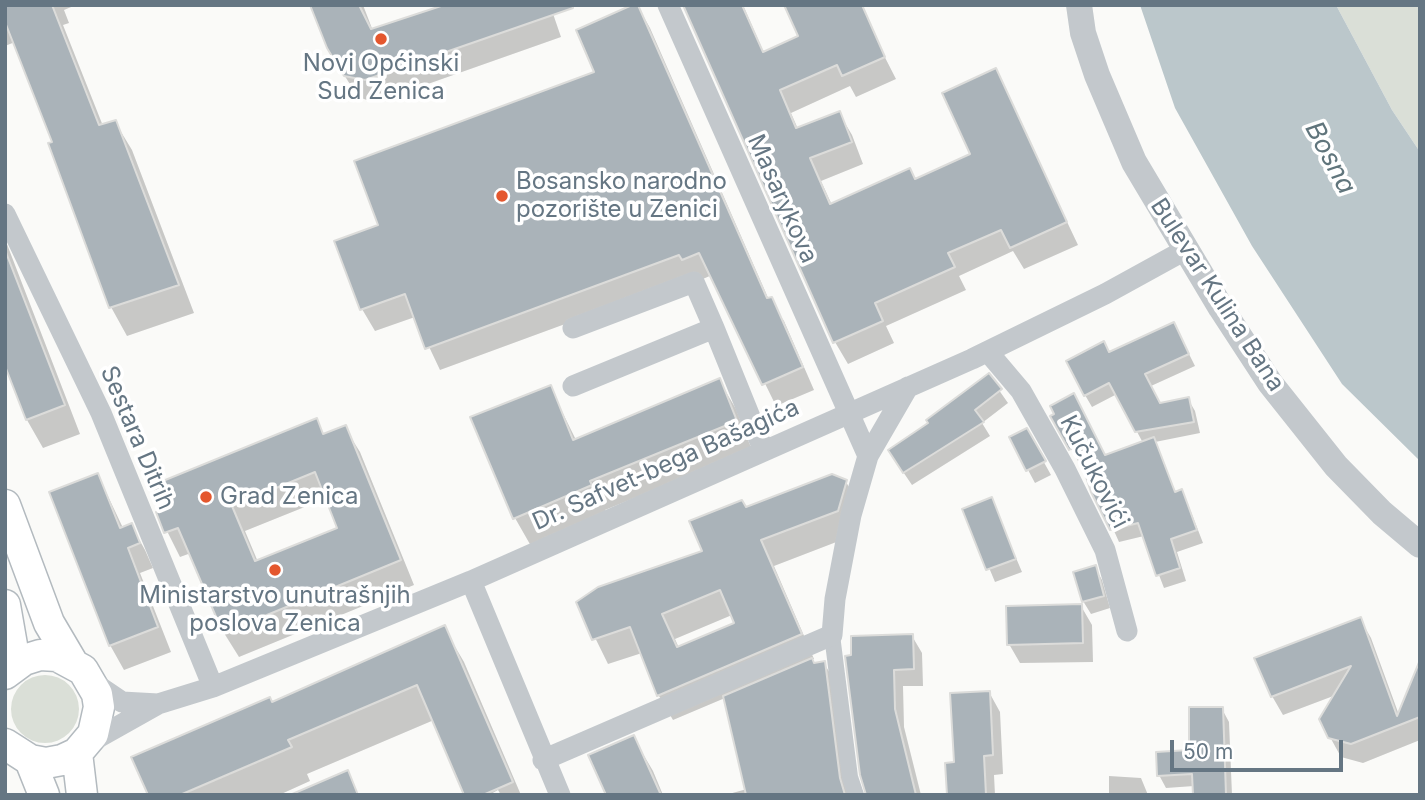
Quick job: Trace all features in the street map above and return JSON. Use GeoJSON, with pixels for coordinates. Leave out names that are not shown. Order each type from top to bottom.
{"type":"FeatureCollection","features":[{"type":"Feature","properties":{"kind":"main road"},"geometry":{"type":"LineString","coordinates":[[5,505],[49,623],[97,694],[98,721],[81,749],[62,760],[30,760],[5,744]]}},
{"type":"Feature","properties":{"kind":"main road"},"geometry":{"type":"LineString","coordinates":[[5,605],[12,645],[8,671]]}},
{"type":"Feature","properties":{"kind":"main road"},"geometry":{"type":"LineString","coordinates":[[8,671],[40,655],[57,656],[82,672]]}},
{"type":"Feature","properties":{"kind":"main road"},"geometry":{"type":"LineString","coordinates":[[81,749],[82,795]]}},
{"type":"Feature","properties":{"kind":"main road"},"geometry":{"type":"LineString","coordinates":[[30,760],[44,795]]}},
{"type":"Feature","properties":{"kind":"street","name":"Masarykova"},"geometry":{"type":"LineString","coordinates":[[668,5],[847,413],[869,456]]}},
{"type":"Feature","properties":{"kind":"street","name":"Bulevar Kulina Bana"},"geometry":{"type":"LineString","coordinates":[[1079,5],[1083,33],[1097,75],[1129,150],[1185,250],[1270,383],[1336,466],[1382,513],[1420,545]]}},
{"type":"Feature","properties":{"kind":"street","name":"Sestara Ditrih"},"geometry":{"type":"LineString","coordinates":[[5,214],[101,414],[213,687]]}},
{"type":"Feature","properties":{"kind":"street","name":"Dr. Safvet-bega Bašagića"},"geometry":{"type":"LineString","coordinates":[[81,749],[158,704],[213,687],[471,581],[763,449],[988,352],[1185,250]]}},
{"type":"Feature","properties":{"kind":"street"},"geometry":{"type":"LineString","coordinates":[[573,328],[694,282],[763,449]]}},
{"type":"Feature","properties":{"kind":"street"},"geometry":{"type":"LineString","coordinates":[[573,386],[713,328]]}},
{"type":"Feature","properties":{"kind":"street","name":"Kučukovići"},"geometry":{"type":"LineString","coordinates":[[988,352],[1021,391],[1065,469],[1105,550],[1127,631]]}},
{"type":"Feature","properties":{"kind":"street"},"geometry":{"type":"LineString","coordinates":[[856,795],[850,777],[832,635],[835,599],[851,515],[869,456],[908,387]]}},
{"type":"Feature","properties":{"kind":"street"},"geometry":{"type":"LineString","coordinates":[[471,581],[543,760],[560,795]]}},
{"type":"Feature","properties":{"kind":"street"},"geometry":{"type":"LineString","coordinates":[[543,760],[832,635]]}},
{"type":"Feature","properties":{"kind":"street","name":"Dr. Safvet-bega Bašagića"},"geometry":{"type":"LineString","coordinates":[[82,672],[122,702],[158,704]]}},
{"type":"Feature","properties":{"kind":"shaded area"},"geometry":{"type":"Polygon","coordinates":[[[1336,5],[1420,5],[1420,152],[1392,110],[1336,5]]]}},
{"type":"Feature","properties":{"kind":"shaded area"},"geometry":{"type":"Polygon","coordinates":[[[52,675],[73,690],[79,702],[77,722],[69,733],[52,743],[38,743],[21,733],[13,722],[11,702],[21,685],[32,677],[52,675]]]}},
{"type":"Feature","properties":{"kind":"water","name":"Bosna"},"geometry":{"type":"Polygon","coordinates":[[[1140,5],[1336,5],[1392,110],[1420,152],[1420,461],[1342,384],[1252,246],[1175,108],[1140,5]]]}},
{"type":"Feature","properties":{"kind":"building"},"geometry":{"type":"Polygon","coordinates":[[[5,5],[52,5],[99,125],[116,120],[179,285],[109,308],[48,143],[52,142],[5,22],[5,5]]]}},
{"type":"Feature","properties":{"kind":"building"},"geometry":{"type":"Polygon","coordinates":[[[310,5],[359,5],[371,29],[444,5],[573,5],[573,8],[365,80],[344,76],[327,48],[310,5]]]}},
{"type":"Feature","properties":{"kind":"building","name":"Bosansko narodno pozorište u Zenici"},"geometry":{"type":"Polygon","coordinates":[[[632,5],[638,5],[767,298],[772,297],[803,367],[762,385],[699,253],[682,260],[679,255],[425,349],[405,294],[360,310],[334,241],[378,225],[354,161],[594,72],[576,30],[632,5]]]}},
{"type":"Feature","properties":{"kind":"building"},"geometry":{"type":"Polygon","coordinates":[[[683,5],[742,5],[763,52],[798,36],[784,5],[862,5],[885,57],[842,76],[837,65],[780,90],[796,128],[840,111],[852,142],[810,158],[830,204],[910,168],[915,179],[970,154],[942,93],[996,68],[1067,222],[1010,248],[1001,230],[948,253],[955,267],[875,303],[883,321],[833,343],[683,5]]]}},
{"type":"Feature","properties":{"kind":"building"},"geometry":{"type":"Polygon","coordinates":[[[5,250],[65,405],[26,420],[5,366],[5,250]]]}},
{"type":"Feature","properties":{"kind":"building"},"geometry":{"type":"Polygon","coordinates":[[[1174,322],[1189,354],[1145,374],[1160,403],[1189,397],[1194,422],[1135,432],[1109,383],[1084,396],[1066,361],[1104,341],[1109,352],[1174,322]]]}},
{"type":"Feature","properties":{"kind":"building"},"geometry":{"type":"Polygon","coordinates":[[[989,373],[1002,389],[975,410],[984,422],[903,473],[888,450],[928,423],[926,420],[989,373]]]}},
{"type":"Feature","properties":{"kind":"building"},"geometry":{"type":"Polygon","coordinates":[[[720,378],[737,421],[590,481],[592,485],[513,519],[470,417],[551,385],[573,440],[720,378]]]}},
{"type":"Feature","properties":{"kind":"building"},"geometry":{"type":"Polygon","coordinates":[[[1074,393],[1105,455],[1154,437],[1175,492],[1182,489],[1197,530],[1171,539],[1180,568],[1156,576],[1138,523],[1110,530],[1091,492],[1076,446],[1069,450],[1050,416],[1054,414],[1050,406],[1074,393]]]}},
{"type":"Feature","properties":{"kind":"building"},"geometry":{"type":"Polygon","coordinates":[[[317,418],[323,434],[346,425],[401,560],[223,633],[178,528],[164,533],[156,512],[163,509],[153,485],[317,418]],[[315,472],[232,506],[255,561],[337,528],[315,472]]]}},
{"type":"Feature","properties":{"kind":"building"},"geometry":{"type":"Polygon","coordinates":[[[1027,428],[1046,461],[1026,471],[1009,437],[1027,428]]]}},
{"type":"Feature","properties":{"kind":"building"},"geometry":{"type":"Polygon","coordinates":[[[98,473],[120,528],[132,523],[140,543],[128,548],[158,627],[109,646],[49,492],[98,473]]]}},
{"type":"Feature","properties":{"kind":"building"},"geometry":{"type":"Polygon","coordinates":[[[832,474],[847,480],[838,511],[761,540],[802,634],[657,696],[630,627],[592,640],[576,602],[598,587],[702,551],[689,521],[742,500],[746,507],[832,474]],[[720,590],[662,614],[677,647],[734,623],[720,590]]]}},
{"type":"Feature","properties":{"kind":"building"},"geometry":{"type":"Polygon","coordinates":[[[992,497],[1016,559],[986,570],[962,509],[992,497]]]}},
{"type":"Feature","properties":{"kind":"building"},"geometry":{"type":"Polygon","coordinates":[[[1096,565],[1104,596],[1082,602],[1073,572],[1096,565]]]}},
{"type":"Feature","properties":{"kind":"building"},"geometry":{"type":"Polygon","coordinates":[[[1082,604],[1083,643],[1007,645],[1006,606],[1082,604]]]}},
{"type":"Feature","properties":{"kind":"building"},"geometry":{"type":"Polygon","coordinates":[[[1361,617],[1397,716],[1420,660],[1420,717],[1351,744],[1328,738],[1319,719],[1351,666],[1271,697],[1254,658],[1361,617]]]}},
{"type":"Feature","properties":{"kind":"building"},"geometry":{"type":"Polygon","coordinates":[[[445,625],[513,782],[483,795],[464,795],[417,685],[288,740],[292,747],[180,795],[148,795],[131,757],[270,697],[272,702],[445,625]]]}},
{"type":"Feature","properties":{"kind":"building"},"geometry":{"type":"Polygon","coordinates":[[[913,634],[914,669],[894,670],[895,709],[916,795],[866,795],[860,775],[845,656],[851,655],[851,636],[913,634]]]}},
{"type":"Feature","properties":{"kind":"building"},"geometry":{"type":"Polygon","coordinates":[[[812,658],[814,663],[825,661],[840,778],[845,795],[746,795],[723,696],[812,658]]]}},
{"type":"Feature","properties":{"kind":"building"},"geometry":{"type":"Polygon","coordinates":[[[990,691],[993,755],[984,756],[986,795],[947,795],[945,763],[954,762],[950,693],[990,691]]]}},
{"type":"Feature","properties":{"kind":"building"},"geometry":{"type":"Polygon","coordinates":[[[1189,707],[1223,707],[1226,795],[1193,795],[1192,774],[1157,776],[1156,752],[1189,750],[1189,707]]]}},
{"type":"Feature","properties":{"kind":"building"},"geometry":{"type":"Polygon","coordinates":[[[634,735],[661,795],[606,795],[588,755],[634,735]]]}},
{"type":"Feature","properties":{"kind":"building"},"geometry":{"type":"Polygon","coordinates":[[[348,770],[358,795],[290,795],[348,770]]]}},
{"type":"Feature","properties":{"kind":"place","name":"Novi Općinski Sud Zenica"},"geometry":{"type":"Point","coordinates":[381,39]}},
{"type":"Feature","properties":{"kind":"place","name":"Bosansko narodno pozorište u Zenici"},"geometry":{"type":"Point","coordinates":[502,196]}},
{"type":"Feature","properties":{"kind":"place","name":"Grad Zenica"},"geometry":{"type":"Point","coordinates":[206,497]}},
{"type":"Feature","properties":{"kind":"place","name":"Ministarstvo unutrašnjih poslova Zenica"},"geometry":{"type":"Point","coordinates":[275,570]}}]}
